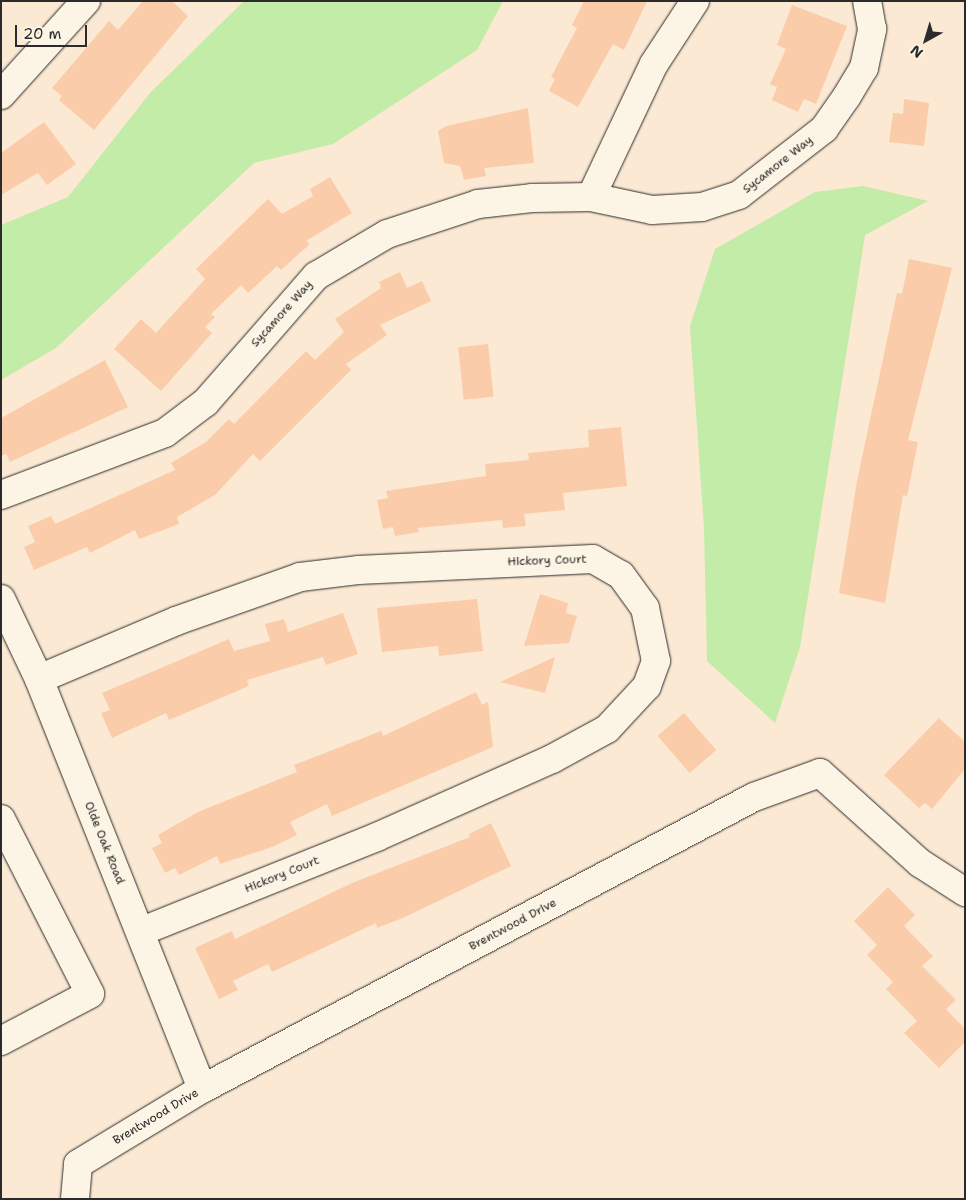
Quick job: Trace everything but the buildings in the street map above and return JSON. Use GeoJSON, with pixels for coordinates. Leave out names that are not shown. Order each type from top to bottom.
{"type":"FeatureCollection","features":[{"type":"Feature","properties":{"kind":"street"},"geometry":{"type":"LineString","coordinates":[[1,95],[86,1]]}},
{"type":"Feature","properties":{"kind":"street"},"geometry":{"type":"LineString","coordinates":[[591,197],[654,64],[695,1]]}},
{"type":"Feature","properties":{"kind":"street","name":"Sycamore Way"},"geometry":{"type":"LineString","coordinates":[[1,495],[165,433],[206,402],[316,276],[387,234],[478,204],[591,197],[652,210],[702,206],[739,195],[824,129],[847,96],[864,68],[872,29],[867,1]]}},
{"type":"Feature","properties":{"kind":"street","name":"Hickory Court"},"geometry":{"type":"LineString","coordinates":[[39,679],[176,621],[300,578],[339,573],[593,559],[621,575],[645,608],[656,661],[647,686],[607,729],[552,759],[377,837],[140,932]]}},
{"type":"Feature","properties":{"kind":"street","name":"Olde Oak Road"},"geometry":{"type":"LineString","coordinates":[[1,600],[39,679],[202,1089]]}},
{"type":"Feature","properties":{"kind":"street","name":"Brentwood Drive"},"geometry":{"type":"LineString","coordinates":[[75,1199],[78,1164],[202,1089],[754,797],[820,773],[920,863],[965,892]]}},
{"type":"Feature","properties":{"kind":"street"},"geometry":{"type":"LineString","coordinates":[[1,1041],[90,994],[2,822]]}},
{"type":"Feature","properties":{"kind":"green space"},"geometry":{"type":"Polygon","coordinates":[[[244,1],[503,1],[477,50],[333,144],[254,163],[56,348],[1,380],[1,225],[68,197],[150,93],[244,1]]]}},
{"type":"Feature","properties":{"kind":"green space"},"geometry":{"type":"Polygon","coordinates":[[[863,186],[928,201],[865,235],[800,647],[775,723],[707,661],[704,528],[690,326],[715,249],[815,192],[863,186]]]}}]}
